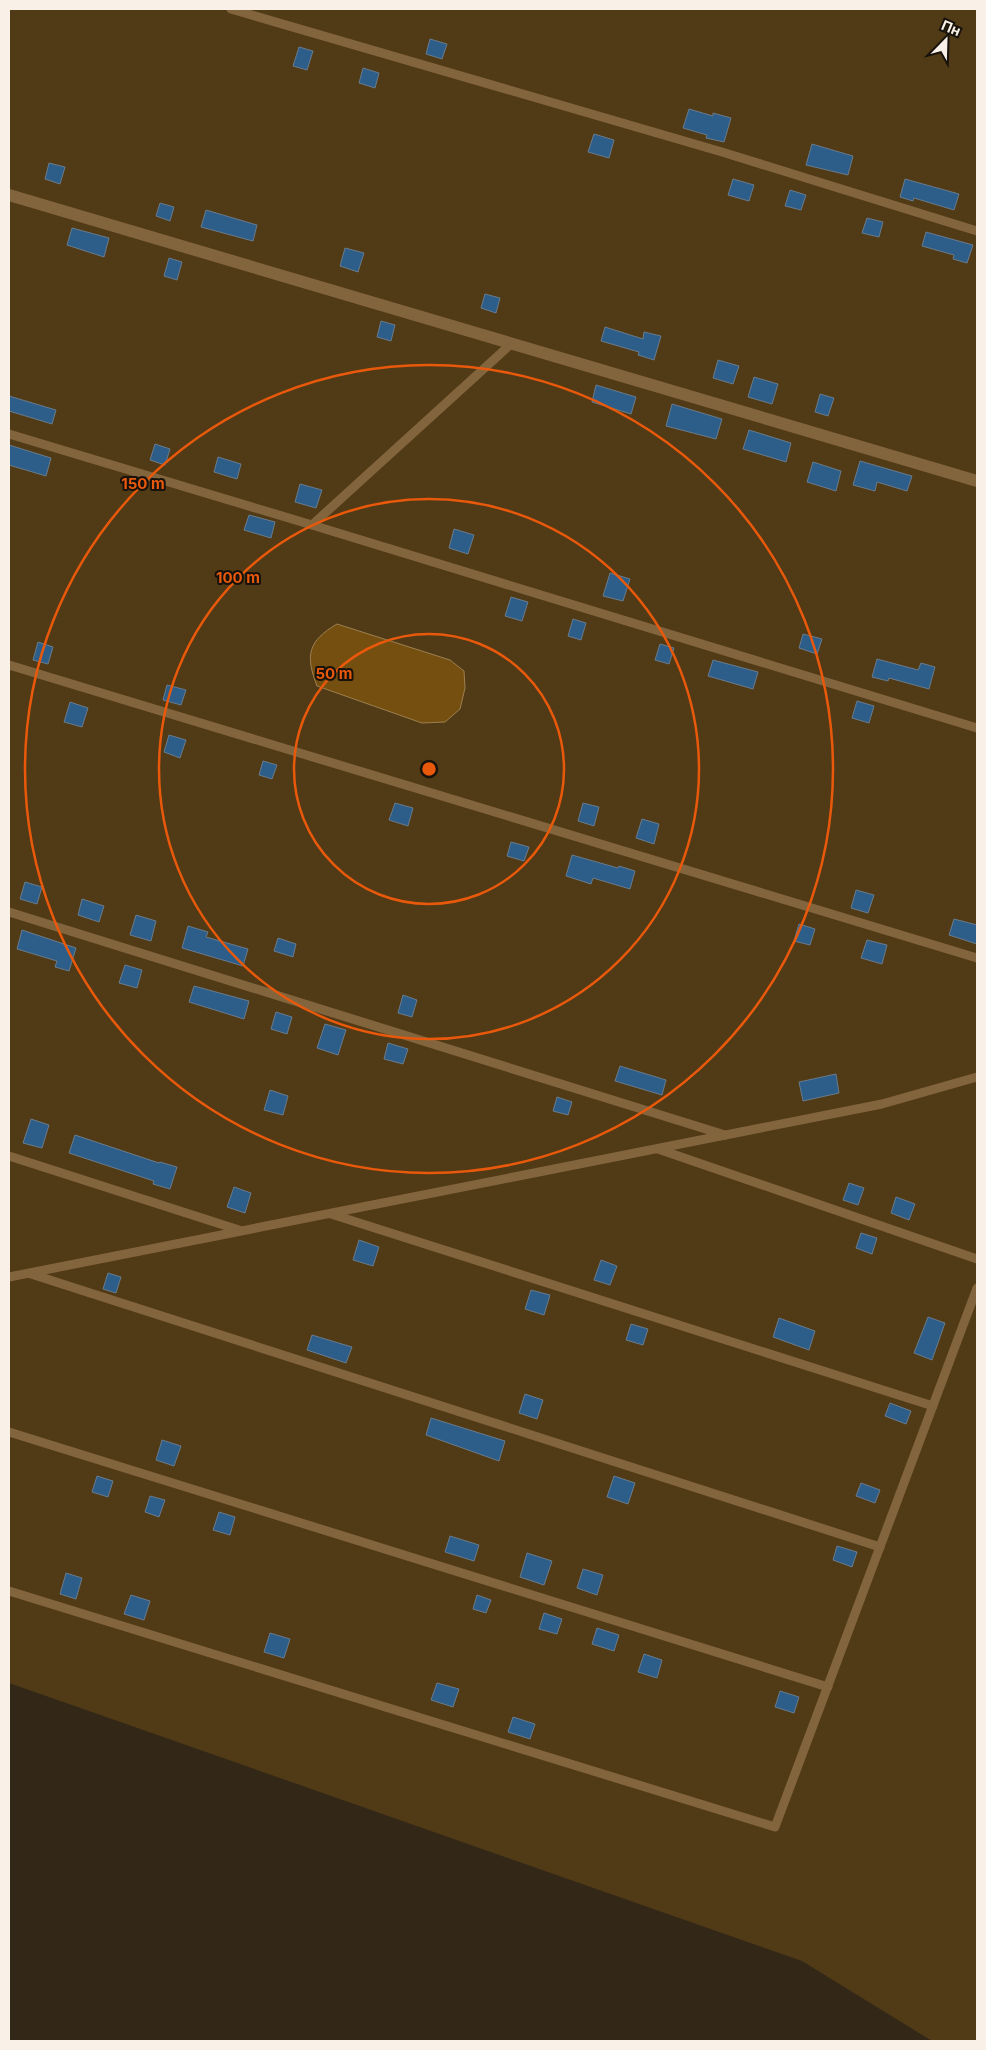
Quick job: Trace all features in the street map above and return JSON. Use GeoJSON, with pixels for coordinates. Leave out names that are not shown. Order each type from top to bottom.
{"type":"FeatureCollection","features":[{"type":"Feature","properties":{"kind":"street"},"geometry":{"type":"LineString","coordinates":[[9,195],[977,481]]}},
{"type":"Feature","properties":{"kind":"lane"},"geometry":{"type":"LineString","coordinates":[[231,9],[722,152],[977,231]]}},
{"type":"Feature","properties":{"kind":"lane"},"geometry":{"type":"LineString","coordinates":[[312,525],[512,343]]}},
{"type":"Feature","properties":{"kind":"lane"},"geometry":{"type":"LineString","coordinates":[[9,434],[977,728]]}},
{"type":"Feature","properties":{"kind":"lane"},"geometry":{"type":"LineString","coordinates":[[9,665],[977,958]]}},
{"type":"Feature","properties":{"kind":"lane"},"geometry":{"type":"LineString","coordinates":[[9,912],[726,1135]]}},
{"type":"Feature","properties":{"kind":"lane"},"geometry":{"type":"LineString","coordinates":[[9,1277],[882,1104],[977,1077]]}},
{"type":"Feature","properties":{"kind":"lane"},"geometry":{"type":"LineString","coordinates":[[657,1149],[977,1259]]}},
{"type":"Feature","properties":{"kind":"lane"},"geometry":{"type":"LineString","coordinates":[[9,1156],[242,1230]]}},
{"type":"Feature","properties":{"kind":"lane"},"geometry":{"type":"LineString","coordinates":[[328,1214],[933,1406]]}},
{"type":"Feature","properties":{"kind":"lane"},"geometry":{"type":"LineString","coordinates":[[28,1273],[880,1547]]}},
{"type":"Feature","properties":{"kind":"lane"},"geometry":{"type":"LineString","coordinates":[[9,1591],[775,1827],[977,1288]]}},
{"type":"Feature","properties":{"kind":"lane"},"geometry":{"type":"LineString","coordinates":[[9,1432],[828,1687]]}},
{"type":"Feature","properties":{"kind":"shaded area"},"geometry":{"type":"Polygon","coordinates":[[[9,9],[977,9],[977,2041],[932,2041],[802,1961],[9,1683],[9,9]]]}},
{"type":"Feature","properties":{"kind":"shaded area"},"geometry":{"type":"Polygon","coordinates":[[[337,624],[450,660],[464,671],[465,688],[460,709],[445,722],[422,723],[317,686],[311,666],[310,657],[312,650],[320,636],[337,624]]]}},
{"type":"Feature","properties":{"kind":"building"},"geometry":{"type":"Polygon","coordinates":[[[430,39],[447,44],[442,59],[426,54],[430,39]]]}},
{"type":"Feature","properties":{"kind":"building"},"geometry":{"type":"Polygon","coordinates":[[[299,47],[313,51],[307,70],[293,66],[299,47]]]}},
{"type":"Feature","properties":{"kind":"building"},"geometry":{"type":"Polygon","coordinates":[[[363,68],[379,73],[375,88],[359,83],[363,68]]]}},
{"type":"Feature","properties":{"kind":"building"},"geometry":{"type":"Polygon","coordinates":[[[689,109],[713,116],[713,113],[731,118],[724,142],[706,138],[707,135],[683,128],[689,109]]]}},
{"type":"Feature","properties":{"kind":"building"},"geometry":{"type":"Polygon","coordinates":[[[594,134],[614,140],[609,158],[588,152],[594,134]]]}},
{"type":"Feature","properties":{"kind":"building"},"geometry":{"type":"Polygon","coordinates":[[[812,144],[853,156],[848,175],[806,165],[812,144]]]}},
{"type":"Feature","properties":{"kind":"building"},"geometry":{"type":"Polygon","coordinates":[[[49,163],[65,167],[60,184],[45,179],[49,163]]]}},
{"type":"Feature","properties":{"kind":"building"},"geometry":{"type":"Polygon","coordinates":[[[733,179],[754,185],[749,201],[728,195],[733,179]]]}},
{"type":"Feature","properties":{"kind":"building"},"geometry":{"type":"Polygon","coordinates":[[[905,179],[959,194],[954,210],[914,198],[913,201],[900,197],[905,179]]]}},
{"type":"Feature","properties":{"kind":"building"},"geometry":{"type":"Polygon","coordinates":[[[790,190],[806,195],[801,210],[785,206],[790,190]]]}},
{"type":"Feature","properties":{"kind":"building"},"geometry":{"type":"Polygon","coordinates":[[[160,203],[174,207],[170,221],[156,216],[160,203]]]}},
{"type":"Feature","properties":{"kind":"building"},"geometry":{"type":"Polygon","coordinates":[[[206,210],[257,225],[253,241],[201,227],[206,210]]]}},
{"type":"Feature","properties":{"kind":"building"},"geometry":{"type":"Polygon","coordinates":[[[867,218],[883,222],[879,237],[862,233],[867,218]]]}},
{"type":"Feature","properties":{"kind":"building"},"geometry":{"type":"Polygon","coordinates":[[[72,228],[109,238],[104,257],[67,245],[72,228]]]}},
{"type":"Feature","properties":{"kind":"building"},"geometry":{"type":"Polygon","coordinates":[[[926,232],[973,245],[967,263],[953,259],[954,255],[922,246],[926,232]]]}},
{"type":"Feature","properties":{"kind":"building"},"geometry":{"type":"Polygon","coordinates":[[[345,248],[364,253],[358,272],[340,266],[345,248]]]}},
{"type":"Feature","properties":{"kind":"building"},"geometry":{"type":"Polygon","coordinates":[[[169,258],[182,262],[177,280],[164,276],[169,258]]]}},
{"type":"Feature","properties":{"kind":"building"},"geometry":{"type":"Polygon","coordinates":[[[485,294],[500,298],[496,313],[481,308],[485,294]]]}},
{"type":"Feature","properties":{"kind":"building"},"geometry":{"type":"Polygon","coordinates":[[[381,321],[395,325],[391,341],[377,337],[381,321]]]}},
{"type":"Feature","properties":{"kind":"building"},"geometry":{"type":"Polygon","coordinates":[[[605,327],[643,339],[644,332],[661,336],[654,360],[638,355],[639,352],[601,341],[605,327]]]}},
{"type":"Feature","properties":{"kind":"building"},"geometry":{"type":"Polygon","coordinates":[[[718,360],[739,366],[733,384],[713,378],[718,360]]]}},
{"type":"Feature","properties":{"kind":"building"},"geometry":{"type":"Polygon","coordinates":[[[754,377],[778,384],[772,404],[748,397],[754,377]]]}},
{"type":"Feature","properties":{"kind":"building"},"geometry":{"type":"Polygon","coordinates":[[[596,385],[636,397],[631,414],[592,402],[596,385]]]}},
{"type":"Feature","properties":{"kind":"building"},"geometry":{"type":"Polygon","coordinates":[[[820,394],[834,398],[828,416],[815,412],[820,394]]]}},
{"type":"Feature","properties":{"kind":"building"},"geometry":{"type":"Polygon","coordinates":[[[9,396],[56,410],[52,424],[9,411],[9,396]]]}},
{"type":"Feature","properties":{"kind":"building"},"geometry":{"type":"Polygon","coordinates":[[[672,404],[722,419],[716,439],[666,426],[672,404]]]}},
{"type":"Feature","properties":{"kind":"building"},"geometry":{"type":"Polygon","coordinates":[[[749,430],[791,443],[786,462],[743,449],[749,430]]]}},
{"type":"Feature","properties":{"kind":"building"},"geometry":{"type":"Polygon","coordinates":[[[155,444],[170,449],[165,465],[150,460],[155,444]]]}},
{"type":"Feature","properties":{"kind":"building"},"geometry":{"type":"Polygon","coordinates":[[[9,445],[51,458],[46,476],[9,465],[9,445]]]}},
{"type":"Feature","properties":{"kind":"building"},"geometry":{"type":"Polygon","coordinates":[[[218,457],[241,464],[237,479],[214,472],[218,457]]]}},
{"type":"Feature","properties":{"kind":"building"},"geometry":{"type":"Polygon","coordinates":[[[860,461],[912,476],[907,491],[877,482],[875,491],[853,485],[860,461]]]}},
{"type":"Feature","properties":{"kind":"building"},"geometry":{"type":"Polygon","coordinates":[[[813,462],[841,471],[836,491],[807,482],[813,462]]]}},
{"type":"Feature","properties":{"kind":"building"},"geometry":{"type":"Polygon","coordinates":[[[300,484],[322,490],[316,508],[295,502],[300,484]]]}},
{"type":"Feature","properties":{"kind":"building"},"geometry":{"type":"Polygon","coordinates":[[[249,515],[275,522],[271,538],[244,530],[249,515]]]}},
{"type":"Feature","properties":{"kind":"building"},"geometry":{"type":"Polygon","coordinates":[[[454,529],[474,535],[468,554],[449,548],[454,529]]]}},
{"type":"Feature","properties":{"kind":"building"},"geometry":{"type":"Polygon","coordinates":[[[610,573],[630,579],[623,601],[603,596],[610,573]]]}},
{"type":"Feature","properties":{"kind":"building"},"geometry":{"type":"Polygon","coordinates":[[[511,597],[528,602],[522,621],[505,616],[511,597]]]}},
{"type":"Feature","properties":{"kind":"building"},"geometry":{"type":"Polygon","coordinates":[[[573,619],[586,623],[581,640],[568,636],[573,619]]]}},
{"type":"Feature","properties":{"kind":"building"},"geometry":{"type":"Polygon","coordinates":[[[803,634],[822,639],[817,654],[799,648],[803,634]]]}},
{"type":"Feature","properties":{"kind":"building"},"geometry":{"type":"Polygon","coordinates":[[[38,642],[53,647],[48,664],[33,660],[38,642]]]}},
{"type":"Feature","properties":{"kind":"building"},"geometry":{"type":"Polygon","coordinates":[[[660,644],[674,648],[669,664],[655,660],[660,644]]]}},
{"type":"Feature","properties":{"kind":"building"},"geometry":{"type":"Polygon","coordinates":[[[877,659],[918,670],[921,663],[935,667],[929,689],[889,678],[888,681],[872,677],[877,659]]]}},
{"type":"Feature","properties":{"kind":"building"},"geometry":{"type":"Polygon","coordinates":[[[713,660],[758,672],[753,689],[708,676],[713,660]]]}},
{"type":"Feature","properties":{"kind":"building"},"geometry":{"type":"Polygon","coordinates":[[[167,685],[186,690],[181,705],[163,700],[167,685]]]}},
{"type":"Feature","properties":{"kind":"building"},"geometry":{"type":"Polygon","coordinates":[[[857,701],[874,706],[869,723],[852,718],[857,701]]]}},
{"type":"Feature","properties":{"kind":"building"},"geometry":{"type":"Polygon","coordinates":[[[70,702],[88,708],[82,727],[64,722],[70,702]]]}},
{"type":"Feature","properties":{"kind":"building"},"geometry":{"type":"Polygon","coordinates":[[[169,735],[186,740],[180,758],[164,752],[169,735]]]}},
{"type":"Feature","properties":{"kind":"building"},"geometry":{"type":"Polygon","coordinates":[[[263,761],[277,765],[272,779],[259,775],[263,761]]]}},
{"type":"Feature","properties":{"kind":"building"},"geometry":{"type":"Polygon","coordinates":[[[395,803],[413,808],[408,826],[389,820],[395,803]]]}},
{"type":"Feature","properties":{"kind":"building"},"geometry":{"type":"Polygon","coordinates":[[[583,803],[599,807],[594,826],[578,821],[583,803]]]}},
{"type":"Feature","properties":{"kind":"building"},"geometry":{"type":"Polygon","coordinates":[[[642,819],[659,824],[654,844],[636,838],[642,819]]]}},
{"type":"Feature","properties":{"kind":"building"},"geometry":{"type":"Polygon","coordinates":[[[511,842],[529,847],[524,861],[507,856],[511,842]]]}},
{"type":"Feature","properties":{"kind":"building"},"geometry":{"type":"Polygon","coordinates":[[[572,855],[635,871],[630,889],[593,878],[591,884],[566,876],[572,855]]]}},
{"type":"Feature","properties":{"kind":"building"},"geometry":{"type":"Polygon","coordinates":[[[25,882],[42,887],[37,904],[20,899],[25,882]]]}},
{"type":"Feature","properties":{"kind":"building"},"geometry":{"type":"Polygon","coordinates":[[[856,890],[874,895],[868,913],[851,908],[856,890]]]}},
{"type":"Feature","properties":{"kind":"building"},"geometry":{"type":"Polygon","coordinates":[[[82,899],[104,906],[99,922],[78,915],[82,899]]]}},
{"type":"Feature","properties":{"kind":"building"},"geometry":{"type":"Polygon","coordinates":[[[136,915],[156,921],[151,941],[130,935],[136,915]]]}},
{"type":"Feature","properties":{"kind":"building"},"geometry":{"type":"Polygon","coordinates":[[[954,919],[977,925],[977,944],[949,935],[954,919]]]}},
{"type":"Feature","properties":{"kind":"building"},"geometry":{"type":"Polygon","coordinates":[[[799,924],[815,929],[810,945],[794,941],[799,924]]]}},
{"type":"Feature","properties":{"kind":"building"},"geometry":{"type":"Polygon","coordinates":[[[188,926],[208,932],[206,937],[248,949],[243,966],[182,948],[188,926]]]}},
{"type":"Feature","properties":{"kind":"building"},"geometry":{"type":"Polygon","coordinates":[[[22,930],[76,948],[69,971],[55,967],[57,961],[17,949],[22,930]]]}},
{"type":"Feature","properties":{"kind":"building"},"geometry":{"type":"Polygon","coordinates":[[[278,938],[296,944],[293,957],[274,951],[278,938]]]}},
{"type":"Feature","properties":{"kind":"building"},"geometry":{"type":"Polygon","coordinates":[[[867,940],[887,945],[882,964],[861,958],[867,940]]]}},
{"type":"Feature","properties":{"kind":"building"},"geometry":{"type":"Polygon","coordinates":[[[125,965],[142,970],[137,988],[119,983],[125,965]]]}},
{"type":"Feature","properties":{"kind":"building"},"geometry":{"type":"Polygon","coordinates":[[[194,986],[249,1001],[244,1019],[189,1002],[194,986]]]}},
{"type":"Feature","properties":{"kind":"building"},"geometry":{"type":"Polygon","coordinates":[[[403,995],[417,1000],[412,1017],[398,1013],[403,995]]]}},
{"type":"Feature","properties":{"kind":"building"},"geometry":{"type":"Polygon","coordinates":[[[276,1012],[292,1017],[287,1034],[271,1029],[276,1012]]]}},
{"type":"Feature","properties":{"kind":"building"},"geometry":{"type":"Polygon","coordinates":[[[325,1024],[346,1030],[338,1055],[317,1048],[325,1024]]]}},
{"type":"Feature","properties":{"kind":"building"},"geometry":{"type":"Polygon","coordinates":[[[388,1043],[408,1049],[403,1064],[384,1059],[388,1043]]]}},
{"type":"Feature","properties":{"kind":"building"},"geometry":{"type":"Polygon","coordinates":[[[620,1066],[666,1080],[662,1095],[615,1081],[620,1066]]]}},
{"type":"Feature","properties":{"kind":"building"},"geometry":{"type":"Polygon","coordinates":[[[836,1074],[839,1093],[803,1101],[799,1082],[836,1074]]]}},
{"type":"Feature","properties":{"kind":"building"},"geometry":{"type":"Polygon","coordinates":[[[270,1090],[288,1096],[283,1115],[264,1110],[270,1090]]]}},
{"type":"Feature","properties":{"kind":"building"},"geometry":{"type":"Polygon","coordinates":[[[557,1097],[572,1102],[568,1115],[553,1111],[557,1097]]]}},
{"type":"Feature","properties":{"kind":"building"},"geometry":{"type":"Polygon","coordinates":[[[31,1119],[49,1125],[42,1148],[23,1143],[31,1119]]]}},
{"type":"Feature","properties":{"kind":"building"},"geometry":{"type":"Polygon","coordinates":[[[75,1135],[159,1163],[177,1167],[170,1189],[153,1184],[154,1181],[69,1153],[75,1135]]]}},
{"type":"Feature","properties":{"kind":"building"},"geometry":{"type":"Polygon","coordinates":[[[849,1183],[864,1188],[858,1205],[843,1200],[849,1183]]]}},
{"type":"Feature","properties":{"kind":"building"},"geometry":{"type":"Polygon","coordinates":[[[234,1187],[251,1193],[245,1213],[227,1207],[234,1187]]]}},
{"type":"Feature","properties":{"kind":"building"},"geometry":{"type":"Polygon","coordinates":[[[896,1197],[915,1204],[909,1220],[891,1213],[896,1197]]]}},
{"type":"Feature","properties":{"kind":"building"},"geometry":{"type":"Polygon","coordinates":[[[861,1233],[877,1238],[872,1254],[856,1248],[861,1233]]]}},
{"type":"Feature","properties":{"kind":"building"},"geometry":{"type":"Polygon","coordinates":[[[359,1240],[379,1247],[373,1266],[353,1260],[359,1240]]]}},
{"type":"Feature","properties":{"kind":"building"},"geometry":{"type":"Polygon","coordinates":[[[601,1260],[617,1266],[610,1285],[594,1280],[601,1260]]]}},
{"type":"Feature","properties":{"kind":"building"},"geometry":{"type":"Polygon","coordinates":[[[108,1273],[121,1277],[116,1293],[103,1289],[108,1273]]]}},
{"type":"Feature","properties":{"kind":"building"},"geometry":{"type":"Polygon","coordinates":[[[531,1290],[550,1295],[544,1315],[525,1309],[531,1290]]]}},
{"type":"Feature","properties":{"kind":"building"},"geometry":{"type":"Polygon","coordinates":[[[928,1317],[945,1323],[932,1360],[914,1353],[928,1317]]]}},
{"type":"Feature","properties":{"kind":"building"},"geometry":{"type":"Polygon","coordinates":[[[779,1318],[815,1331],[809,1350],[773,1337],[779,1318]]]}},
{"type":"Feature","properties":{"kind":"building"},"geometry":{"type":"Polygon","coordinates":[[[631,1324],[648,1329],[643,1345],[626,1340],[631,1324]]]}},
{"type":"Feature","properties":{"kind":"building"},"geometry":{"type":"Polygon","coordinates":[[[312,1335],[352,1347],[346,1363],[307,1350],[312,1335]]]}},
{"type":"Feature","properties":{"kind":"building"},"geometry":{"type":"Polygon","coordinates":[[[525,1394],[543,1400],[537,1419],[519,1413],[525,1394]]]}},
{"type":"Feature","properties":{"kind":"building"},"geometry":{"type":"Polygon","coordinates":[[[890,1403],[911,1411],[906,1424],[885,1416],[890,1403]]]}},
{"type":"Feature","properties":{"kind":"building"},"geometry":{"type":"Polygon","coordinates":[[[431,1418],[505,1441],[499,1461],[426,1435],[431,1418]]]}},
{"type":"Feature","properties":{"kind":"building"},"geometry":{"type":"Polygon","coordinates":[[[162,1440],[181,1446],[174,1466],[156,1460],[162,1440]]]}},
{"type":"Feature","properties":{"kind":"building"},"geometry":{"type":"Polygon","coordinates":[[[97,1476],[113,1481],[108,1497],[92,1492],[97,1476]]]}},
{"type":"Feature","properties":{"kind":"building"},"geometry":{"type":"Polygon","coordinates":[[[614,1476],[635,1483],[628,1504],[607,1497],[614,1476]]]}},
{"type":"Feature","properties":{"kind":"building"},"geometry":{"type":"Polygon","coordinates":[[[861,1483],[880,1490],[875,1503],[856,1496],[861,1483]]]}},
{"type":"Feature","properties":{"kind":"building"},"geometry":{"type":"Polygon","coordinates":[[[150,1496],[165,1500],[159,1517],[145,1512],[150,1496]]]}},
{"type":"Feature","properties":{"kind":"building"},"geometry":{"type":"Polygon","coordinates":[[[219,1512],[235,1517],[230,1535],[213,1530],[219,1512]]]}},
{"type":"Feature","properties":{"kind":"building"},"geometry":{"type":"Polygon","coordinates":[[[450,1536],[479,1545],[474,1561],[445,1552],[450,1536]]]}},
{"type":"Feature","properties":{"kind":"building"},"geometry":{"type":"Polygon","coordinates":[[[837,1546],[857,1552],[852,1567],[833,1560],[837,1546]]]}},
{"type":"Feature","properties":{"kind":"building"},"geometry":{"type":"Polygon","coordinates":[[[527,1553],[552,1561],[544,1585],[520,1577],[527,1553]]]}},
{"type":"Feature","properties":{"kind":"building"},"geometry":{"type":"Polygon","coordinates":[[[583,1569],[603,1575],[597,1595],[577,1588],[583,1569]]]}},
{"type":"Feature","properties":{"kind":"building"},"geometry":{"type":"Polygon","coordinates":[[[66,1573],[82,1578],[76,1599],[60,1594],[66,1573]]]}},
{"type":"Feature","properties":{"kind":"building"},"geometry":{"type":"Polygon","coordinates":[[[131,1595],[150,1601],[144,1620],[124,1614],[131,1595]]]}},
{"type":"Feature","properties":{"kind":"building"},"geometry":{"type":"Polygon","coordinates":[[[477,1595],[491,1600],[486,1613],[473,1609],[477,1595]]]}},
{"type":"Feature","properties":{"kind":"building"},"geometry":{"type":"Polygon","coordinates":[[[544,1613],[562,1619],[557,1634],[539,1629],[544,1613]]]}},
{"type":"Feature","properties":{"kind":"building"},"geometry":{"type":"Polygon","coordinates":[[[597,1628],[619,1635],[614,1651],[592,1644],[597,1628]]]}},
{"type":"Feature","properties":{"kind":"building"},"geometry":{"type":"Polygon","coordinates":[[[270,1633],[290,1639],[284,1658],[264,1652],[270,1633]]]}},
{"type":"Feature","properties":{"kind":"building"},"geometry":{"type":"Polygon","coordinates":[[[644,1654],[662,1660],[657,1678],[638,1672],[644,1654]]]}},
{"type":"Feature","properties":{"kind":"building"},"geometry":{"type":"Polygon","coordinates":[[[437,1683],[459,1689],[453,1707],[431,1700],[437,1683]]]}},
{"type":"Feature","properties":{"kind":"building"},"geometry":{"type":"Polygon","coordinates":[[[780,1691],[799,1697],[794,1713],[775,1707],[780,1691]]]}},
{"type":"Feature","properties":{"kind":"building"},"geometry":{"type":"Polygon","coordinates":[[[513,1717],[535,1724],[530,1739],[508,1732],[513,1717]]]}}]}
